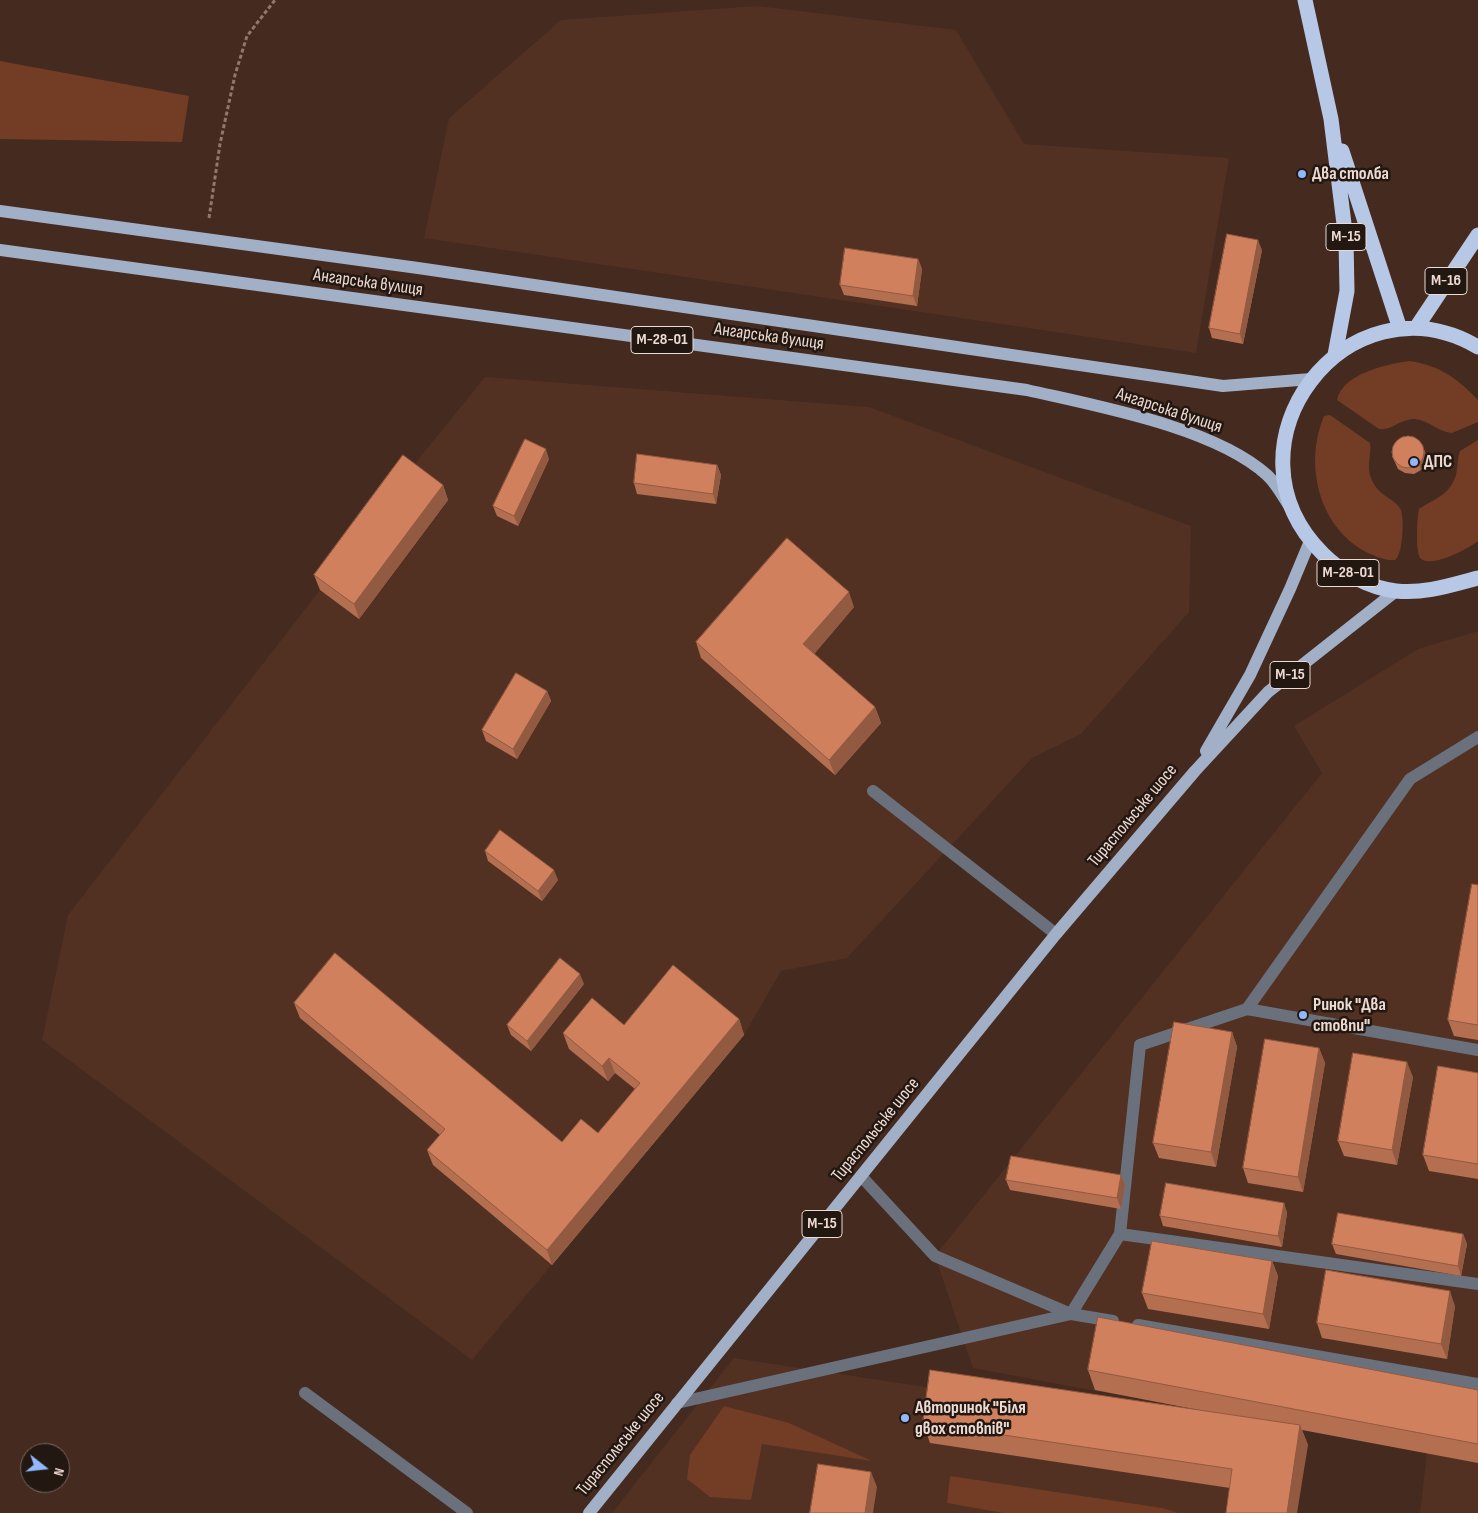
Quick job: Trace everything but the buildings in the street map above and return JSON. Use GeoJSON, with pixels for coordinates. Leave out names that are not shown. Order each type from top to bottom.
{"type":"FeatureCollection","features":[{"type":"Feature","properties":{"kind":"highway","name":"М-15"},"geometry":{"type":"LineString","coordinates":[[1305,0],[1331,119],[1346,240],[1347,291],[1335,355]]}},
{"type":"Feature","properties":{"kind":"highway","name":"М-15"},"geometry":{"type":"LineString","coordinates":[[1331,119],[1400,329]]}},
{"type":"Feature","properties":{"kind":"highway","name":"М-16"},"geometry":{"type":"LineString","coordinates":[[1416,328],[1478,235]]}},
{"type":"Feature","properties":{"kind":"highway"},"geometry":{"type":"LineString","coordinates":[[1310,541],[1292,511],[1284,477],[1284,442],[1293,408],[1311,378],[1335,355],[1366,338],[1400,329],[1416,328],[1460,336],[1478,347]]}},
{"type":"Feature","properties":{"kind":"highway","name":"М-28-01"},"geometry":{"type":"LineString","coordinates":[[1310,541],[1334,565],[1363,582],[1396,591]]}},
{"type":"Feature","properties":{"kind":"highway"},"geometry":{"type":"LineString","coordinates":[[1396,591],[1432,591],[1474,578]]}},
{"type":"Feature","properties":{"kind":"main road","name":"Ангарська вулиця"},"geometry":{"type":"LineString","coordinates":[[0,211],[428,269],[1223,386],[1311,378]]}},
{"type":"Feature","properties":{"kind":"main road","name":"Ангарська вулиця"},"geometry":{"type":"LineString","coordinates":[[0,250],[1027,390],[1178,429],[1225,448],[1267,475],[1292,511]]}},
{"type":"Feature","properties":{"kind":"main road","name":"М-15"},"geometry":{"type":"LineString","coordinates":[[1195,771],[1250,676],[1310,541]]}},
{"type":"Feature","properties":{"kind":"main road","name":"М-15"},"geometry":{"type":"LineString","coordinates":[[1195,771],[1268,692],[1396,591]]}},
{"type":"Feature","properties":{"kind":"main road","name":"Тираспольське шосе"},"geometry":{"type":"LineString","coordinates":[[588,1513],[1056,934],[1195,771]]}},
{"type":"Feature","properties":{"kind":"lane"},"geometry":{"type":"LineString","coordinates":[[1247,1009],[1410,779],[1478,737]]}},
{"type":"Feature","properties":{"kind":"lane"},"geometry":{"type":"LineString","coordinates":[[873,790],[1056,934]]}},
{"type":"Feature","properties":{"kind":"lane"},"geometry":{"type":"LineString","coordinates":[[677,1403],[1071,1314],[1120,1234],[1140,1045],[1247,1009],[1478,1050]]}},
{"type":"Feature","properties":{"kind":"lane"},"geometry":{"type":"LineString","coordinates":[[861,1176],[935,1256],[1071,1314],[1478,1384]]}},
{"type":"Feature","properties":{"kind":"lane"},"geometry":{"type":"LineString","coordinates":[[1120,1234],[1478,1284]]}},
{"type":"Feature","properties":{"kind":"lane"},"geometry":{"type":"LineString","coordinates":[[305,1393],[467,1513]]}},
{"type":"Feature","properties":{"kind":"path"},"geometry":{"type":"LineString","coordinates":[[206,239],[220,144],[247,36],[275,0]]}},
{"type":"Feature","properties":{"kind":"shaded area"},"geometry":{"type":"Polygon","coordinates":[[[758,6],[956,30],[1024,144],[1229,158],[1196,353],[424,238],[449,118],[561,20],[758,6]]]}},
{"type":"Feature","properties":{"kind":"shaded area"},"geometry":{"type":"Polygon","coordinates":[[[0,61],[189,96],[182,142],[0,139],[0,61]]]}},
{"type":"Feature","properties":{"kind":"shaded area"},"geometry":{"type":"Polygon","coordinates":[[[1409,361],[1438,369],[1463,385],[1478,400],[1478,422],[1452,433],[1442,431],[1424,421],[1414,419],[1388,428],[1379,429],[1337,400],[1347,383],[1356,377],[1378,368],[1409,361]]]}},
{"type":"Feature","properties":{"kind":"shaded area"},"geometry":{"type":"Polygon","coordinates":[[[485,377],[869,407],[1191,526],[1189,612],[1081,734],[1032,758],[847,958],[781,971],[744,1035],[472,1360],[42,1040],[68,915],[320,590],[409,471],[485,377]]]}},
{"type":"Feature","properties":{"kind":"shaded area"},"geometry":{"type":"Polygon","coordinates":[[[1330,415],[1370,443],[1369,469],[1371,478],[1377,489],[1397,504],[1402,512],[1400,551],[1395,560],[1373,555],[1350,541],[1336,527],[1326,510],[1316,473],[1315,454],[1324,416],[1330,415]]]}},
{"type":"Feature","properties":{"kind":"shaded area"},"geometry":{"type":"Polygon","coordinates":[[[1478,440],[1478,541],[1458,553],[1441,559],[1426,561],[1421,559],[1417,543],[1419,509],[1446,492],[1456,475],[1460,451],[1478,440]]]}},
{"type":"Feature","properties":{"kind":"shaded area","name":"Ринок \"Два стовпи\""},"geometry":{"type":"Polygon","coordinates":[[[1478,631],[1478,1513],[1420,1513],[1427,1453],[973,1368],[935,1256],[1322,773],[1294,726],[1418,649],[1478,631]]]}},
{"type":"Feature","properties":{"kind":"shaded area","name":"Авторинок \"Біля двох стовпів\""},"geometry":{"type":"Polygon","coordinates":[[[734,1358],[1308,1445],[1297,1513],[612,1513],[734,1358]]]}},
{"type":"Feature","properties":{"kind":"shaded area"},"geometry":{"type":"Polygon","coordinates":[[[724,1406],[789,1423],[872,1461],[762,1444],[751,1500],[710,1497],[687,1479],[690,1455],[724,1406]]]}},
{"type":"Feature","properties":{"kind":"shaded area"},"geometry":{"type":"Polygon","coordinates":[[[950,1476],[1162,1508],[1178,1513],[1003,1513],[947,1503],[950,1476]]]}},
{"type":"Feature","properties":{"kind":"place","name":"Два столба"},"geometry":{"type":"Point","coordinates":[1302,174]}},
{"type":"Feature","properties":{"kind":"place","name":"ДПС"},"geometry":{"type":"Point","coordinates":[1414,462]}},
{"type":"Feature","properties":{"kind":"place","name":"Ринок \"Два стовпи\""},"geometry":{"type":"Point","coordinates":[1303,1015]}},
{"type":"Feature","properties":{"kind":"place","name":"Авторинок \"Біля двох стовпів\""},"geometry":{"type":"Point","coordinates":[905,1418]}}]}
